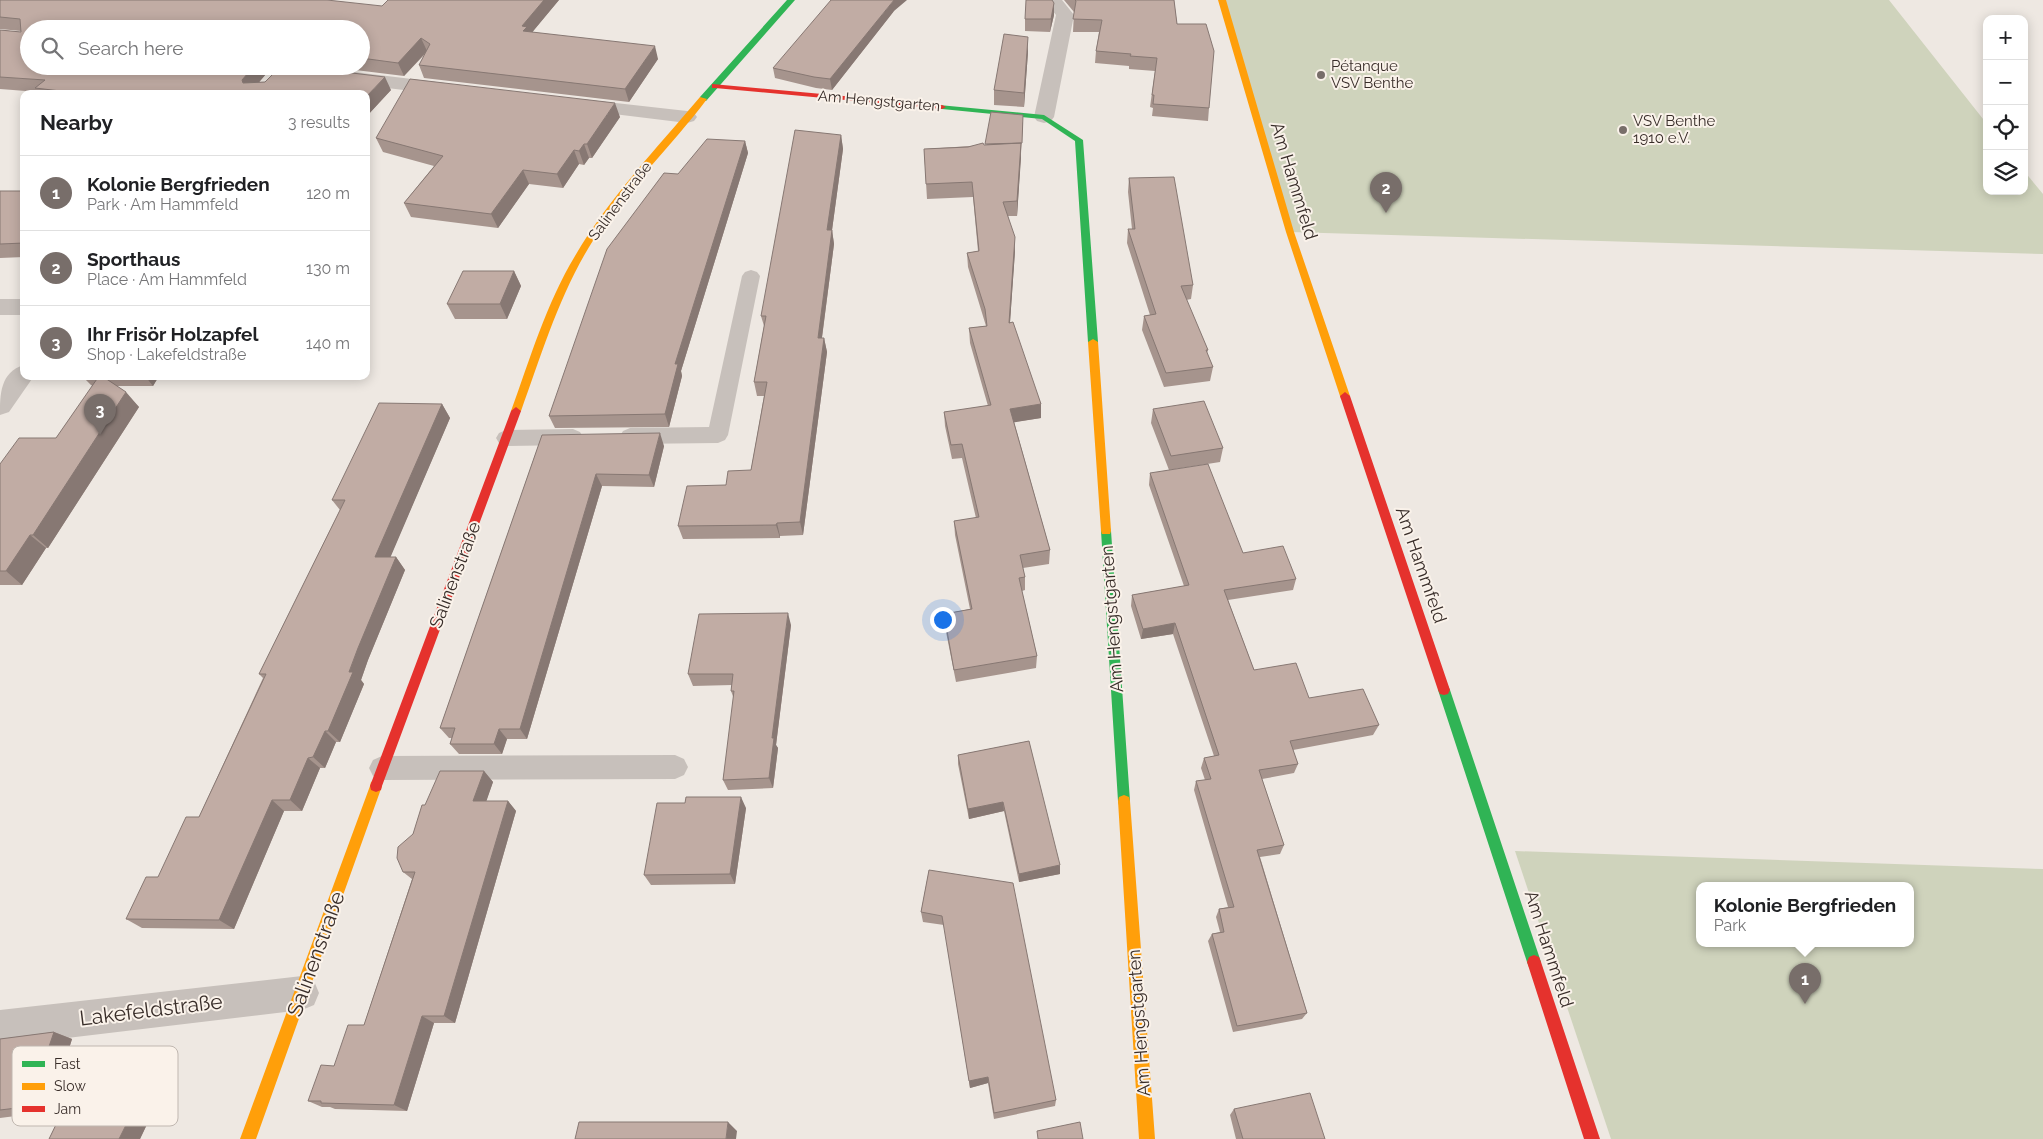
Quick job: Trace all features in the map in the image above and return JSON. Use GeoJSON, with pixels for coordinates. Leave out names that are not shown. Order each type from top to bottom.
{"type":"FeatureCollection","features":[{"type":"Feature","properties":{"kind":"street","name":"Salinenstraße"},"geometry":{"type":"LineString","coordinates":[[248,1139],[382,768],[563,287],[590,238],[623,193],[773,18],[792,0]]}},
{"type":"Feature","properties":{"kind":"street"},"geometry":{"type":"LineString","coordinates":[[1044,117],[1065,15],[1053,0]]}},
{"type":"Feature","properties":{"kind":"street","name":"Am Hammfeld"},"geometry":{"type":"LineString","coordinates":[[1222,0],[1290,232],[1499,854],[1592,1139]]}},
{"type":"Feature","properties":{"kind":"street"},"geometry":{"type":"LineString","coordinates":[[266,88],[279,75]]}},
{"type":"Feature","properties":{"kind":"street"},"geometry":{"type":"LineString","coordinates":[[326,75],[461,91]]}},
{"type":"Feature","properties":{"kind":"street","name":"Am Hengstgarten"},"geometry":{"type":"LineString","coordinates":[[715,86],[1044,117],[1079,140],[1147,1139]]}},
{"type":"Feature","properties":{"kind":"street"},"geometry":{"type":"LineString","coordinates":[[560,102],[687,117]]}},
{"type":"Feature","properties":{"kind":"street"},"geometry":{"type":"LineString","coordinates":[[0,307],[20,307]]}},
{"type":"Feature","properties":{"kind":"street"},"geometry":{"type":"LineString","coordinates":[[0,406],[20,379]]}},
{"type":"Feature","properties":{"kind":"street","name":"Lakefeldstraße"},"geometry":{"type":"LineString","coordinates":[[0,1028],[302,993]]}},
{"type":"Feature","properties":{"kind":"lane"},"geometry":{"type":"LineString","coordinates":[[506,438],[718,435],[750,276]]}},
{"type":"Feature","properties":{"kind":"lane"},"geometry":{"type":"LineString","coordinates":[[382,768],[675,767]]}},
{"type":"Feature","properties":{"kind":"green space","name":"VSV Benthe 1910 e.V."},"geometry":{"type":"Polygon","coordinates":[[[1222,0],[1889,0],[1983,119],[1983,195],[2028,195],[2028,176],[2043,194],[2043,254],[1290,232],[1222,0]]]}},
{"type":"Feature","properties":{"kind":"green space"},"geometry":{"type":"Polygon","coordinates":[[[1515,851],[2043,869],[2043,1139],[1611,1139],[1515,851]]]}},
{"type":"Feature","properties":{"kind":"building"},"geometry":{"type":"Polygon","coordinates":[[[0,0],[327,0],[382,6],[388,0],[544,0],[522,26],[527,27],[523,31],[655,46],[625,89],[419,65],[430,44],[421,38],[398,63],[370,59],[370,20],[20,20],[0,17],[0,0]]]}},
{"type":"Feature","properties":{"kind":"building"},"geometry":{"type":"Polygon","coordinates":[[[831,0],[894,0],[830,79],[773,68],[831,0]]]}},
{"type":"Feature","properties":{"kind":"building"},"geometry":{"type":"Polygon","coordinates":[[[1026,0],[1052,0],[1054,3],[1051,19],[1025,19],[1026,0]]]}},
{"type":"Feature","properties":{"kind":"building"},"geometry":{"type":"Polygon","coordinates":[[[1075,0],[1174,0],[1177,24],[1206,24],[1214,51],[1209,108],[1153,104],[1154,95],[1152,95],[1157,58],[1096,51],[1102,20],[1073,19],[1075,0]]]}},
{"type":"Feature","properties":{"kind":"building"},"geometry":{"type":"Polygon","coordinates":[[[0,30],[20,32],[20,75],[246,75],[242,80],[243,83],[265,82],[272,75],[368,75],[385,77],[370,93],[370,90],[52,90],[35,88],[45,80],[0,77],[0,30]]]}},
{"type":"Feature","properties":{"kind":"building"},"geometry":{"type":"Polygon","coordinates":[[[1004,34],[1028,37],[1024,93],[994,90],[1004,34]]]}},
{"type":"Feature","properties":{"kind":"building"},"geometry":{"type":"Polygon","coordinates":[[[410,79],[615,103],[587,144],[584,144],[579,151],[574,150],[557,174],[523,170],[491,214],[404,203],[443,156],[376,138],[410,79]]]}},
{"type":"Feature","properties":{"kind":"building"},"geometry":{"type":"Polygon","coordinates":[[[991,112],[1023,115],[1022,143],[985,144],[991,112]]]}},
{"type":"Feature","properties":{"kind":"building"},"geometry":{"type":"Polygon","coordinates":[[[795,130],[841,135],[827,230],[832,230],[818,338],[824,338],[800,522],[777,523],[776,525],[678,526],[687,486],[726,485],[728,471],[751,470],[767,382],[754,382],[766,316],[761,316],[795,130]]]}},
{"type":"Feature","properties":{"kind":"building"},"geometry":{"type":"Polygon","coordinates":[[[707,139],[745,141],[675,364],[678,364],[665,414],[549,416],[607,249],[664,173],[678,174],[707,139]]]}},
{"type":"Feature","properties":{"kind":"building"},"geometry":{"type":"Polygon","coordinates":[[[983,143],[984,145],[1021,143],[1017,201],[1003,202],[1015,237],[1009,323],[1013,322],[1041,404],[1010,409],[1050,550],[1020,555],[1025,577],[1019,578],[1037,656],[954,670],[944,614],[972,609],[954,521],[979,517],[962,444],[951,445],[944,412],[991,405],[969,328],[987,326],[985,309],[967,253],[979,251],[972,182],[926,184],[924,149],[968,147],[983,143]]]}},
{"type":"Feature","properties":{"kind":"building"},"geometry":{"type":"Polygon","coordinates":[[[1174,177],[1193,285],[1181,286],[1208,350],[1206,350],[1213,367],[1166,373],[1144,316],[1156,314],[1128,229],[1135,229],[1129,178],[1174,177]]]}},
{"type":"Feature","properties":{"kind":"building"},"geometry":{"type":"Polygon","coordinates":[[[0,191],[20,191],[20,243],[0,244],[0,191]]]}},
{"type":"Feature","properties":{"kind":"building"},"geometry":{"type":"Polygon","coordinates":[[[463,271],[514,271],[500,304],[447,304],[463,271]]]}},
{"type":"Feature","properties":{"kind":"building"},"geometry":{"type":"Polygon","coordinates":[[[96,380],[108,380],[126,392],[33,535],[30,535],[6,571],[0,571],[0,464],[19,438],[56,438],[96,380]]]}},
{"type":"Feature","properties":{"kind":"building"},"geometry":{"type":"Polygon","coordinates":[[[1204,401],[1223,448],[1171,456],[1153,409],[1204,401]]]}},
{"type":"Feature","properties":{"kind":"building"},"geometry":{"type":"Polygon","coordinates":[[[379,403],[442,404],[375,557],[396,557],[358,648],[349,672],[353,672],[328,731],[325,731],[313,757],[308,758],[290,800],[272,800],[219,920],[126,919],[146,877],[158,877],[186,817],[199,817],[266,674],[259,674],[345,500],[332,500],[379,403]]]}},
{"type":"Feature","properties":{"kind":"building"},"geometry":{"type":"Polygon","coordinates":[[[660,433],[649,475],[596,474],[520,729],[499,729],[494,744],[450,744],[455,728],[440,728],[542,435],[660,433]]]}},
{"type":"Feature","properties":{"kind":"building"},"geometry":{"type":"Polygon","coordinates":[[[1208,464],[1243,553],[1283,546],[1296,579],[1224,590],[1254,670],[1296,663],[1309,698],[1363,689],[1379,725],[1290,741],[1298,764],[1259,770],[1284,845],[1257,850],[1307,1013],[1237,1026],[1212,934],[1224,932],[1219,909],[1234,907],[1196,781],[1211,779],[1204,758],[1219,755],[1175,623],[1143,629],[1132,595],[1189,585],[1150,473],[1208,464]]]}},
{"type":"Feature","properties":{"kind":"building"},"geometry":{"type":"Polygon","coordinates":[[[788,613],[772,738],[774,738],[769,778],[723,780],[734,691],[731,691],[733,674],[688,674],[699,614],[788,613]]]}},
{"type":"Feature","properties":{"kind":"building"},"geometry":{"type":"Polygon","coordinates":[[[1029,741],[1060,865],[1019,874],[1003,802],[968,809],[958,755],[1029,741]]]}},
{"type":"Feature","properties":{"kind":"building"},"geometry":{"type":"Polygon","coordinates":[[[440,771],[484,771],[473,801],[508,801],[444,1016],[422,1016],[394,1105],[308,1101],[321,1065],[334,1066],[348,1025],[364,1025],[415,872],[403,872],[397,858],[398,847],[413,834],[422,805],[425,805],[440,771]]]}},
{"type":"Feature","properties":{"kind":"building"},"geometry":{"type":"Polygon","coordinates":[[[686,797],[741,797],[730,874],[644,875],[657,803],[685,803],[686,797]]]}},
{"type":"Feature","properties":{"kind":"building"},"geometry":{"type":"Polygon","coordinates":[[[929,870],[1013,883],[1056,1100],[994,1113],[988,1077],[969,1081],[942,916],[921,912],[929,870]]]}},
{"type":"Feature","properties":{"kind":"building"},"geometry":{"type":"Polygon","coordinates":[[[54,1032],[49,1046],[12,1046],[12,1109],[0,1110],[0,1039],[54,1032]]]}},
{"type":"Feature","properties":{"kind":"building"},"geometry":{"type":"Polygon","coordinates":[[[1310,1093],[1325,1139],[1243,1139],[1234,1109],[1310,1093]]]}},
{"type":"Feature","properties":{"kind":"building"},"geometry":{"type":"Polygon","coordinates":[[[579,1122],[728,1122],[726,1139],[575,1139],[579,1122]]]}},
{"type":"Feature","properties":{"kind":"building"},"geometry":{"type":"Polygon","coordinates":[[[1080,1122],[1083,1139],[1038,1139],[1037,1131],[1080,1122]]]}},
{"type":"Feature","properties":{"kind":"building"},"geometry":{"type":"Polygon","coordinates":[[[55,1126],[126,1126],[119,1139],[49,1139],[55,1126]]]}},
{"type":"Feature","properties":{"kind":"traffic: fast"},"geometry":{"type":"LineString","coordinates":[[703,99],[791,0]]}},
{"type":"Feature","properties":{"kind":"traffic: fast"},"geometry":{"type":"LineString","coordinates":[[942,107],[1044,117],[1079,140],[1093,342]]}},
{"type":"Feature","properties":{"kind":"traffic: fast"},"geometry":{"type":"LineString","coordinates":[[1106,531],[1124,801]]}},
{"type":"Feature","properties":{"kind":"traffic: fast"},"geometry":{"type":"LineString","coordinates":[[1444,690],[1534,962]]}},
{"type":"Feature","properties":{"kind":"traffic: slow"},"geometry":{"type":"LineString","coordinates":[[1222,0],[1290,232],[1345,396]]}},
{"type":"Feature","properties":{"kind":"traffic: slow"},"geometry":{"type":"LineString","coordinates":[[516,411],[549,322],[579,257],[617,201],[703,99]]}},
{"type":"Feature","properties":{"kind":"traffic: slow"},"geometry":{"type":"LineString","coordinates":[[1093,342],[1106,531]]}},
{"type":"Feature","properties":{"kind":"traffic: slow"},"geometry":{"type":"LineString","coordinates":[[248,1139],[376,786]]}},
{"type":"Feature","properties":{"kind":"traffic: slow"},"geometry":{"type":"LineString","coordinates":[[1124,801],[1147,1139]]}},
{"type":"Feature","properties":{"kind":"traffic: jam"},"geometry":{"type":"LineString","coordinates":[[715,86],[942,107]]}},
{"type":"Feature","properties":{"kind":"traffic: jam"},"geometry":{"type":"LineString","coordinates":[[1345,396],[1444,690]]}},
{"type":"Feature","properties":{"kind":"traffic: jam"},"geometry":{"type":"LineString","coordinates":[[376,786],[516,411]]}},
{"type":"Feature","properties":{"kind":"traffic: jam"},"geometry":{"type":"LineString","coordinates":[[1534,962],[1592,1139]]}},
{"type":"Feature","properties":{"kind":"place","name":"Pétanque VSV Benthe"},"geometry":{"type":"Point","coordinates":[1321,75]}},
{"type":"Feature","properties":{"kind":"place","name":"VSV Benthe 1910 e.V."},"geometry":{"type":"Point","coordinates":[1623,130]}},
{"type":"Feature","properties":{"kind":"place","name":"Sporthaus"},"geometry":{"type":"Point","coordinates":[1386,213]}},
{"type":"Feature","properties":{"kind":"place","name":"Ihr Frisör Holzapfel"},"geometry":{"type":"Point","coordinates":[100,435]}},
{"type":"Feature","properties":{"kind":"place","name":"Kolonie Bergfrieden"},"geometry":{"type":"Point","coordinates":[1805,1004]}}]}
